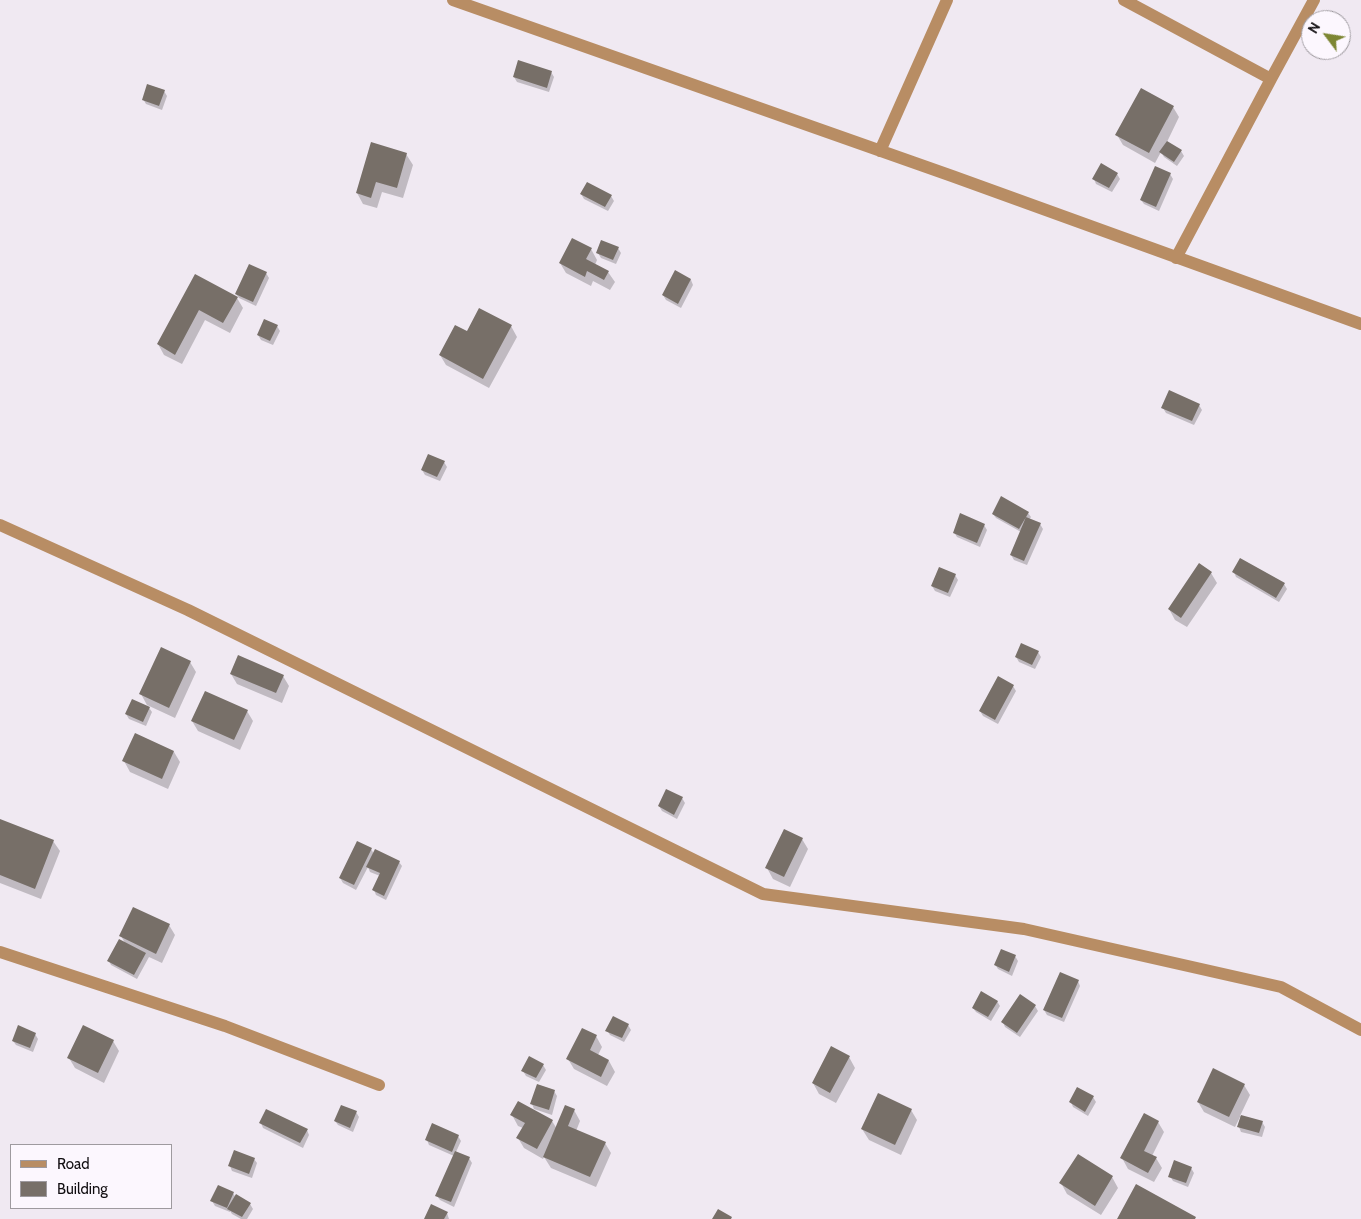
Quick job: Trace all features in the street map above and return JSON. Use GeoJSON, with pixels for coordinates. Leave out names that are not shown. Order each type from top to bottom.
{"type":"FeatureCollection","features":[{"type":"Feature","properties":{"kind":"street"},"geometry":{"type":"LineString","coordinates":[[453,0],[1361,324]]}},
{"type":"Feature","properties":{"kind":"street"},"geometry":{"type":"LineString","coordinates":[[880,151],[947,0]]}},
{"type":"Feature","properties":{"kind":"street"},"geometry":{"type":"LineString","coordinates":[[1124,0],[1272,79]]}},
{"type":"Feature","properties":{"kind":"street"},"geometry":{"type":"LineString","coordinates":[[1176,258],[1314,0]]}},
{"type":"Feature","properties":{"kind":"street"},"geometry":{"type":"LineString","coordinates":[[0,525],[188,610],[764,894],[1024,929],[1281,987],[1361,1030]]}},
{"type":"Feature","properties":{"kind":"street"},"geometry":{"type":"LineString","coordinates":[[0,952],[225,1026],[379,1085]]}},
{"type":"Feature","properties":{"kind":"building"},"geometry":{"type":"Polygon","coordinates":[[[518,60],[552,71],[547,88],[513,77],[518,60]]]}},
{"type":"Feature","properties":{"kind":"building"},"geometry":{"type":"Polygon","coordinates":[[[147,84],[165,90],[159,106],[142,100],[147,84]]]}},
{"type":"Feature","properties":{"kind":"building"},"geometry":{"type":"Polygon","coordinates":[[[1141,88],[1174,106],[1149,153],[1115,135],[1141,88]]]}},
{"type":"Feature","properties":{"kind":"building"},"geometry":{"type":"Polygon","coordinates":[[[1167,141],[1182,150],[1174,162],[1159,152],[1167,141]]]}},
{"type":"Feature","properties":{"kind":"building"},"geometry":{"type":"Polygon","coordinates":[[[371,142],[407,153],[397,188],[376,182],[371,198],[356,193],[371,142]]]}},
{"type":"Feature","properties":{"kind":"building"},"geometry":{"type":"Polygon","coordinates":[[[1101,163],[1118,173],[1109,188],[1092,179],[1101,163]]]}},
{"type":"Feature","properties":{"kind":"building"},"geometry":{"type":"Polygon","coordinates":[[[1155,166],[1171,173],[1156,207],[1140,200],[1155,166]]]}},
{"type":"Feature","properties":{"kind":"building"},"geometry":{"type":"Polygon","coordinates":[[[587,182],[612,195],[605,207],[580,194],[587,182]]]}},
{"type":"Feature","properties":{"kind":"building"},"geometry":{"type":"Polygon","coordinates":[[[572,238],[592,248],[586,259],[609,271],[604,280],[587,271],[585,277],[559,263],[572,238]]]}},
{"type":"Feature","properties":{"kind":"building"},"geometry":{"type":"Polygon","coordinates":[[[601,240],[619,247],[613,260],[596,253],[601,240]]]}},
{"type":"Feature","properties":{"kind":"building"},"geometry":{"type":"Polygon","coordinates":[[[249,264],[267,272],[253,302],[235,294],[249,264]]]}},
{"type":"Feature","properties":{"kind":"building"},"geometry":{"type":"Polygon","coordinates":[[[675,270],[691,279],[678,304],[662,295],[675,270]]]}},
{"type":"Feature","properties":{"kind":"building"},"geometry":{"type":"Polygon","coordinates":[[[195,274],[238,297],[223,323],[199,310],[175,355],[157,344],[195,274]]]}},
{"type":"Feature","properties":{"kind":"building"},"geometry":{"type":"Polygon","coordinates":[[[479,308],[512,325],[483,379],[439,355],[455,325],[467,331],[479,308]]]}},
{"type":"Feature","properties":{"kind":"building"},"geometry":{"type":"Polygon","coordinates":[[[264,319],[278,325],[270,341],[257,335],[264,319]]]}},
{"type":"Feature","properties":{"kind":"building"},"geometry":{"type":"Polygon","coordinates":[[[1169,390],[1200,404],[1192,421],[1161,408],[1169,390]]]}},
{"type":"Feature","properties":{"kind":"building"},"geometry":{"type":"Polygon","coordinates":[[[428,454],[445,461],[437,477],[421,470],[428,454]]]}},
{"type":"Feature","properties":{"kind":"building"},"geometry":{"type":"Polygon","coordinates":[[[1001,496],[1029,512],[1019,529],[992,514],[1001,496]]]}},
{"type":"Feature","properties":{"kind":"building"},"geometry":{"type":"Polygon","coordinates":[[[960,513],[985,524],[977,543],[953,533],[960,513]]]}},
{"type":"Feature","properties":{"kind":"building"},"geometry":{"type":"Polygon","coordinates":[[[1026,517],[1041,523],[1024,561],[1010,555],[1026,517]]]}},
{"type":"Feature","properties":{"kind":"building"},"geometry":{"type":"Polygon","coordinates":[[[1240,558],[1285,583],[1276,598],[1232,572],[1240,558]]]}},
{"type":"Feature","properties":{"kind":"building"},"geometry":{"type":"Polygon","coordinates":[[[1199,563],[1212,572],[1181,618],[1168,609],[1199,563]]]}},
{"type":"Feature","properties":{"kind":"building"},"geometry":{"type":"Polygon","coordinates":[[[939,567],[956,574],[948,593],[931,586],[939,567]]]}},
{"type":"Feature","properties":{"kind":"building"},"geometry":{"type":"Polygon","coordinates":[[[1021,643],[1039,651],[1032,665],[1015,657],[1021,643]]]}},
{"type":"Feature","properties":{"kind":"building"},"geometry":{"type":"Polygon","coordinates":[[[161,647],[191,661],[169,708],[139,694],[161,647]]]}},
{"type":"Feature","properties":{"kind":"building"},"geometry":{"type":"Polygon","coordinates":[[[238,655],[284,675],[276,693],[230,674],[238,655]]]}},
{"type":"Feature","properties":{"kind":"building"},"geometry":{"type":"Polygon","coordinates":[[[998,676],[1014,685],[995,720],[979,711],[998,676]]]}},
{"type":"Feature","properties":{"kind":"building"},"geometry":{"type":"Polygon","coordinates":[[[205,691],[248,710],[234,740],[191,721],[205,691]]]}},
{"type":"Feature","properties":{"kind":"building"},"geometry":{"type":"Polygon","coordinates":[[[132,699],[150,707],[143,722],[125,714],[132,699]]]}},
{"type":"Feature","properties":{"kind":"building"},"geometry":{"type":"Polygon","coordinates":[[[135,733],[174,751],[162,779],[122,761],[135,733]]]}},
{"type":"Feature","properties":{"kind":"building"},"geometry":{"type":"Polygon","coordinates":[[[666,789],[683,797],[674,815],[658,806],[666,789]]]}},
{"type":"Feature","properties":{"kind":"building"},"geometry":{"type":"Polygon","coordinates":[[[0,819],[54,840],[35,889],[0,875],[0,819]]]}},
{"type":"Feature","properties":{"kind":"building"},"geometry":{"type":"Polygon","coordinates":[[[784,829],[803,838],[784,877],[765,868],[784,829]]]}},
{"type":"Feature","properties":{"kind":"building"},"geometry":{"type":"Polygon","coordinates":[[[357,841],[372,848],[354,885],[339,878],[357,841]]]}},
{"type":"Feature","properties":{"kind":"building"},"geometry":{"type":"Polygon","coordinates":[[[375,849],[400,861],[384,896],[372,890],[380,873],[366,867],[375,849]]]}},
{"type":"Feature","properties":{"kind":"building"},"geometry":{"type":"Polygon","coordinates":[[[133,907],[170,924],[156,954],[119,936],[133,907]]]}},
{"type":"Feature","properties":{"kind":"building"},"geometry":{"type":"Polygon","coordinates":[[[119,939],[146,953],[134,975],[107,961],[119,939]]]}},
{"type":"Feature","properties":{"kind":"building"},"geometry":{"type":"Polygon","coordinates":[[[1001,949],[1016,955],[1009,972],[994,965],[1001,949]]]}},
{"type":"Feature","properties":{"kind":"building"},"geometry":{"type":"Polygon","coordinates":[[[1060,972],[1079,980],[1062,1018],[1043,1010],[1060,972]]]}},
{"type":"Feature","properties":{"kind":"building"},"geometry":{"type":"Polygon","coordinates":[[[981,991],[998,1001],[988,1017],[972,1008],[981,991]]]}},
{"type":"Feature","properties":{"kind":"building"},"geometry":{"type":"Polygon","coordinates":[[[1020,994],[1036,1005],[1017,1033],[1001,1022],[1020,994]]]}},
{"type":"Feature","properties":{"kind":"building"},"geometry":{"type":"Polygon","coordinates":[[[613,1016],[629,1024],[622,1038],[605,1031],[613,1016]]]}},
{"type":"Feature","properties":{"kind":"building"},"geometry":{"type":"Polygon","coordinates":[[[18,1025],[36,1033],[30,1048],[12,1041],[18,1025]]]}},
{"type":"Feature","properties":{"kind":"building"},"geometry":{"type":"Polygon","coordinates":[[[83,1025],[114,1040],[98,1073],[67,1058],[83,1025]]]}},
{"type":"Feature","properties":{"kind":"building"},"geometry":{"type":"Polygon","coordinates":[[[582,1028],[597,1035],[590,1050],[609,1060],[601,1077],[566,1059],[582,1028]]]}},
{"type":"Feature","properties":{"kind":"building"},"geometry":{"type":"Polygon","coordinates":[[[831,1046],[850,1056],[830,1093],[812,1083],[831,1046]]]}},
{"type":"Feature","properties":{"kind":"building"},"geometry":{"type":"Polygon","coordinates":[[[529,1056],[544,1064],[536,1078],[521,1071],[529,1056]]]}},
{"type":"Feature","properties":{"kind":"building"},"geometry":{"type":"Polygon","coordinates":[[[1213,1068],[1245,1084],[1229,1117],[1197,1102],[1213,1068]]]}},
{"type":"Feature","properties":{"kind":"building"},"geometry":{"type":"Polygon","coordinates":[[[537,1084],[555,1090],[549,1110],[530,1104],[537,1084]]]}},
{"type":"Feature","properties":{"kind":"building"},"geometry":{"type":"Polygon","coordinates":[[[1077,1087],[1094,1096],[1085,1112],[1069,1102],[1077,1087]]]}},
{"type":"Feature","properties":{"kind":"building"},"geometry":{"type":"Polygon","coordinates":[[[878,1093],[912,1109],[895,1145],[861,1129],[878,1093]]]}},
{"type":"Feature","properties":{"kind":"building"},"geometry":{"type":"Polygon","coordinates":[[[518,1101],[553,1120],[537,1149],[516,1138],[525,1123],[510,1115],[518,1101]]]}},
{"type":"Feature","properties":{"kind":"building"},"geometry":{"type":"Polygon","coordinates":[[[341,1105],[357,1111],[350,1128],[334,1121],[341,1105]]]}},
{"type":"Feature","properties":{"kind":"building"},"geometry":{"type":"Polygon","coordinates":[[[565,1105],[575,1109],[568,1126],[606,1142],[590,1177],[543,1157],[565,1105]]]}},
{"type":"Feature","properties":{"kind":"building"},"geometry":{"type":"Polygon","coordinates":[[[266,1109],[308,1129],[300,1143],[259,1123],[266,1109]]]}},
{"type":"Feature","properties":{"kind":"building"},"geometry":{"type":"Polygon","coordinates":[[[1144,1113],[1159,1121],[1144,1151],[1157,1157],[1148,1173],[1120,1158],[1144,1113]]]}},
{"type":"Feature","properties":{"kind":"building"},"geometry":{"type":"Polygon","coordinates":[[[1241,1115],[1263,1121],[1259,1133],[1237,1127],[1241,1115]]]}},
{"type":"Feature","properties":{"kind":"building"},"geometry":{"type":"Polygon","coordinates":[[[432,1123],[459,1135],[452,1152],[425,1140],[432,1123]]]}},
{"type":"Feature","properties":{"kind":"building"},"geometry":{"type":"Polygon","coordinates":[[[234,1150],[255,1158],[249,1174],[228,1166],[234,1150]]]}},
{"type":"Feature","properties":{"kind":"building"},"geometry":{"type":"Polygon","coordinates":[[[455,1151],[470,1157],[451,1202],[435,1196],[455,1151]]]}},
{"type":"Feature","properties":{"kind":"building"},"geometry":{"type":"Polygon","coordinates":[[[1078,1154],[1113,1176],[1095,1206],[1059,1183],[1078,1154]]]}},
{"type":"Feature","properties":{"kind":"building"},"geometry":{"type":"Polygon","coordinates":[[[1174,1160],[1192,1167],[1186,1183],[1168,1177],[1174,1160]]]}},
{"type":"Feature","properties":{"kind":"building"},"geometry":{"type":"Polygon","coordinates":[[[1136,1184],[1196,1217],[1195,1219],[1117,1219],[1136,1184]]]}},
{"type":"Feature","properties":{"kind":"building"},"geometry":{"type":"Polygon","coordinates":[[[218,1185],[234,1192],[227,1208],[210,1201],[218,1185]]]}},
{"type":"Feature","properties":{"kind":"building"},"geometry":{"type":"Polygon","coordinates":[[[236,1194],[251,1203],[242,1217],[227,1209],[236,1194]]]}},
{"type":"Feature","properties":{"kind":"building"},"geometry":{"type":"Polygon","coordinates":[[[431,1204],[448,1212],[444,1219],[424,1219],[431,1204]]]}},
{"type":"Feature","properties":{"kind":"building"},"geometry":{"type":"Polygon","coordinates":[[[718,1209],[732,1217],[731,1219],[712,1219],[718,1209]]]}}]}
